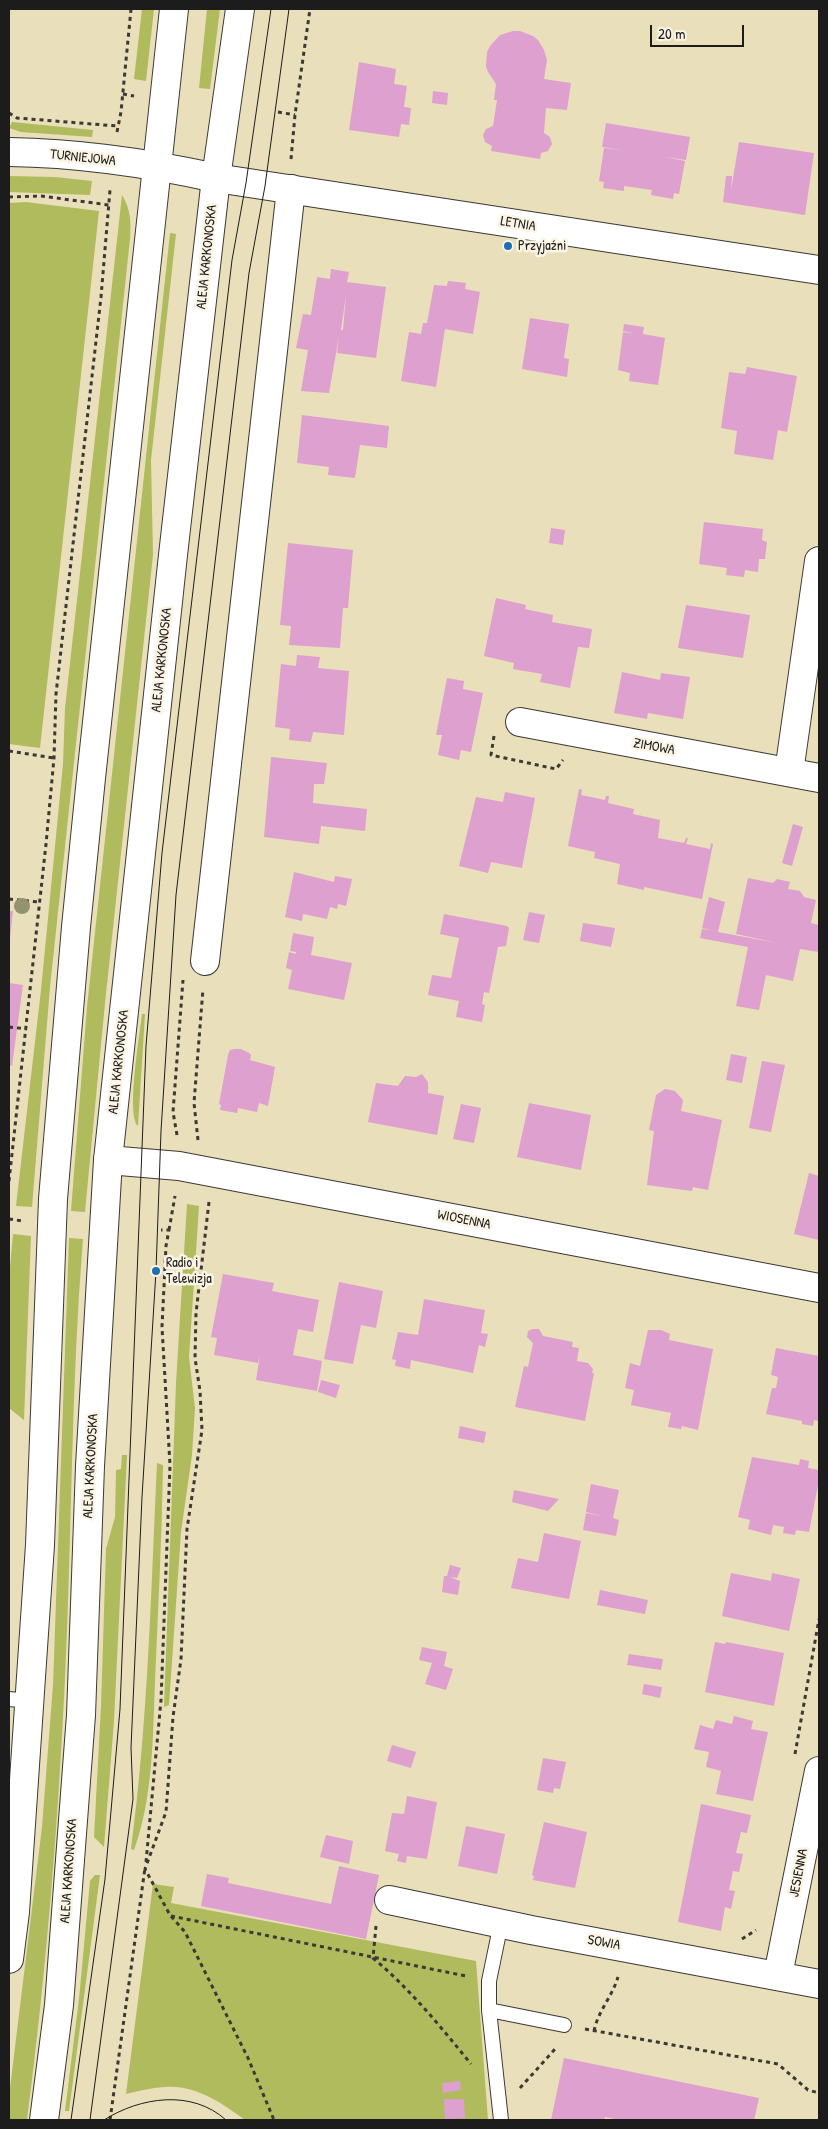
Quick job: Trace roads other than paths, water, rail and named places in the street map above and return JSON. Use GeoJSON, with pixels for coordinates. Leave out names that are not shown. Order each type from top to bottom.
{"type":"FeatureCollection","features":[{"type":"Feature","properties":{"kind":"main road"},"geometry":{"type":"LineString","coordinates":[[9,1959],[15,1912],[19,1700],[40,1545],[53,1189],[91,778],[174,9]]}},
{"type":"Feature","properties":{"kind":"main road","name":"ALEJA KARKONOSKA"},"geometry":{"type":"LineString","coordinates":[[44,2120],[59,2005],[81,1715],[90,1466],[108,1160],[216,178],[240,9]]}},
{"type":"Feature","properties":{"kind":"main road","name":"TURNIEJOWA"},"geometry":{"type":"LineString","coordinates":[[9,152],[45,153],[158,166],[216,178]]}},
{"type":"Feature","properties":{"kind":"main road"},"geometry":{"type":"LineString","coordinates":[[205,960],[291,176]]}},
{"type":"Feature","properties":{"kind":"main road","name":"LETNIA"},"geometry":{"type":"LineString","coordinates":[[216,178],[291,176],[819,270]]}},
{"type":"Feature","properties":{"kind":"main road"},"geometry":{"type":"LineString","coordinates":[[789,772],[819,561]]}},
{"type":"Feature","properties":{"kind":"main road","name":"ZIMOWA"},"geometry":{"type":"LineString","coordinates":[[520,722],[819,778]]}},
{"type":"Feature","properties":{"kind":"main road","name":"WIOSENNA"},"geometry":{"type":"LineString","coordinates":[[108,1160],[179,1166],[819,1288]]}},
{"type":"Feature","properties":{"kind":"main road","name":"JESIENNA"},"geometry":{"type":"LineString","coordinates":[[778,1975],[819,1771]]}},
{"type":"Feature","properties":{"kind":"main road","name":"SOWIA"},"geometry":{"type":"LineString","coordinates":[[383,1909],[501,1923],[819,1984]]}},
{"type":"Feature","properties":{"kind":"lane"},"geometry":{"type":"LineString","coordinates":[[501,1923],[489,1981],[501,2120]]}},
{"type":"Feature","properties":{"kind":"lane"},"geometry":{"type":"LineString","coordinates":[[490,2010],[564,2025]]}},
{"type":"Feature","properties":{"kind":"tram line"},"geometry":{"type":"LineString","coordinates":[[71,2120],[105,1879],[120,1709],[146,1046],[162,853],[232,260],[246,183],[271,9]]}},
{"type":"Feature","properties":{"kind":"tram line"},"geometry":{"type":"LineString","coordinates":[[90,2120],[133,1799],[131,1748],[142,1497],[156,1271],[161,1131],[176,895],[249,273],[265,186],[289,9]]}},
{"type":"Feature","properties":{"kind":"tram line"},"geometry":{"type":"LineString","coordinates":[[104,2120],[133,2106],[166,2100],[182,2100],[198,2104],[212,2110],[226,2120]]}},
{"type":"Feature","properties":{"kind":"place","name":"Przyjaźni"},"geometry":{"type":"Point","coordinates":[508,246]}},
{"type":"Feature","properties":{"kind":"place","name":"Radio i Telewizja"},"geometry":{"type":"Point","coordinates":[156,1271]}}]}
